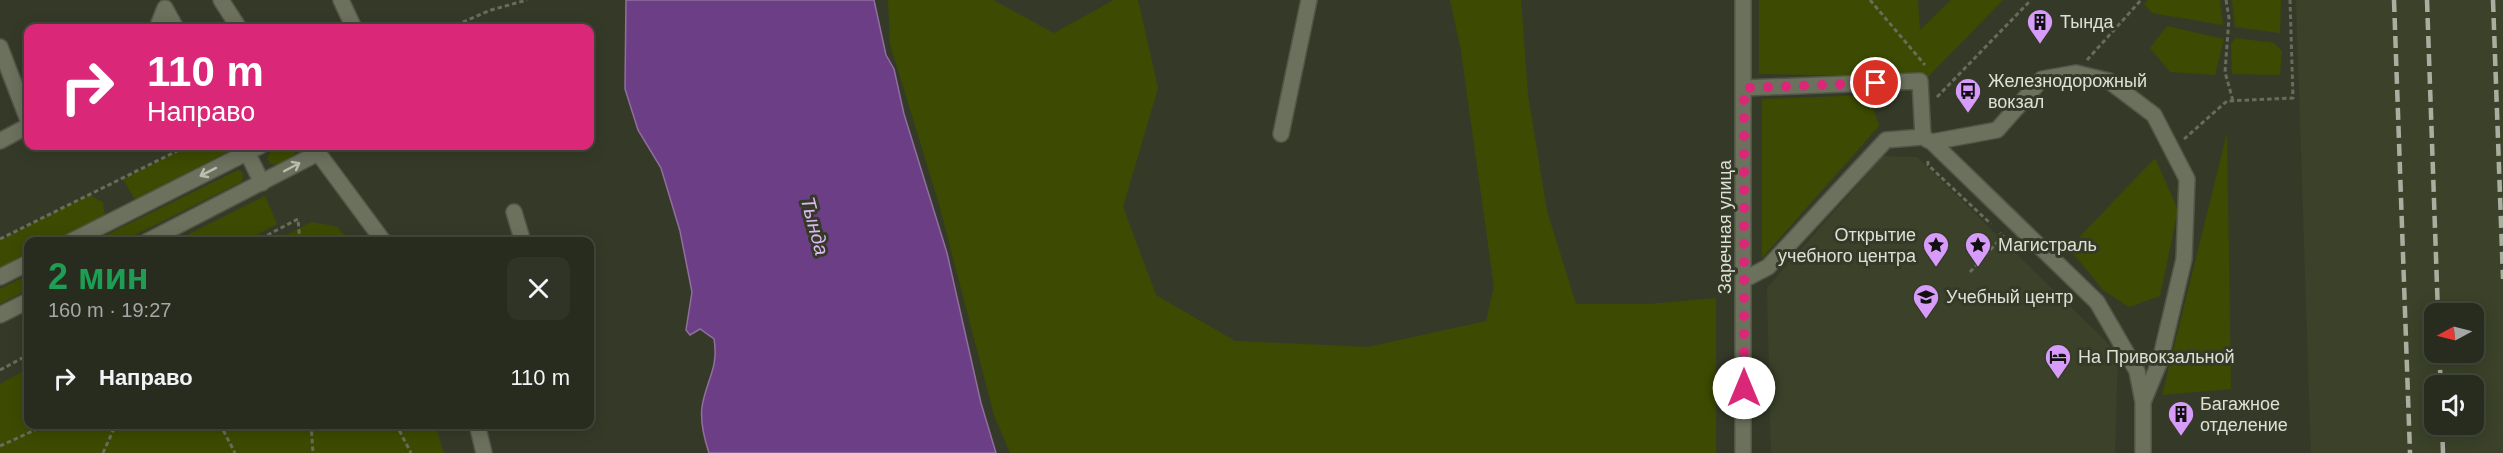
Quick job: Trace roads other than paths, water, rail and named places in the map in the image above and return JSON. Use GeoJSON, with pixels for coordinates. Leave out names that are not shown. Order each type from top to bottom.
{"type":"FeatureCollection","features":[{"type":"Feature","properties":{"kind":"street"},"geometry":{"type":"LineString","coordinates":[[221,0],[236,24]]}},
{"type":"Feature","properties":{"kind":"street"},"geometry":{"type":"LineString","coordinates":[[341,0],[352,24]]}},
{"type":"Feature","properties":{"kind":"street"},"geometry":{"type":"LineString","coordinates":[[1281,134],[1309,0]]}},
{"type":"Feature","properties":{"kind":"street","name":"Заречная улица"},"geometry":{"type":"LineString","coordinates":[[1743,0],[1745,279],[1743,453]]}},
{"type":"Feature","properties":{"kind":"street"},"geometry":{"type":"LineString","coordinates":[[159,24],[165,8],[174,24]]}},
{"type":"Feature","properties":{"kind":"street"},"geometry":{"type":"LineString","coordinates":[[0,47],[24,110]]}},
{"type":"Feature","properties":{"kind":"street"},"geometry":{"type":"LineString","coordinates":[[1745,279],[1768,267],[1886,140],[1927,140],[1997,130],[2042,80],[2076,73],[2109,81],[2154,115],[2187,179],[2184,259],[2160,362],[2143,402]]}},
{"type":"Feature","properties":{"kind":"street"},"geometry":{"type":"LineString","coordinates":[[1744,88],[1920,81],[1927,140],[2097,302],[2137,371],[2143,402],[2143,453]]}},
{"type":"Feature","properties":{"kind":"street"},"geometry":{"type":"LineString","coordinates":[[0,141],[24,128]]}},
{"type":"Feature","properties":{"kind":"street"},"geometry":{"type":"LineString","coordinates":[[80,237],[251,150]]}},
{"type":"Feature","properties":{"kind":"street"},"geometry":{"type":"LineString","coordinates":[[253,150],[262,183]]}},
{"type":"Feature","properties":{"kind":"street"},"geometry":{"type":"LineString","coordinates":[[156,237],[262,183],[314,150]]}},
{"type":"Feature","properties":{"kind":"street"},"geometry":{"type":"LineString","coordinates":[[317,150],[380,237]]}},
{"type":"Feature","properties":{"kind":"street"},"geometry":{"type":"LineString","coordinates":[[514,212],[522,237]]}},
{"type":"Feature","properties":{"kind":"street"},"geometry":{"type":"LineString","coordinates":[[0,277],[24,265]]}},
{"type":"Feature","properties":{"kind":"street"},"geometry":{"type":"LineString","coordinates":[[0,315],[24,303]]}},
{"type":"Feature","properties":{"kind":"street"},"geometry":{"type":"LineString","coordinates":[[478,429],[484,453]]}},
{"type":"Feature","properties":{"kind":"water","name":"Тында"},"geometry":{"type":"Polygon","coordinates":[[[626,0],[874,0],[886,55],[894,69],[904,114],[947,253],[981,403],[996,453],[709,453],[703,430],[702,413],[715,358],[714,339],[700,329],[690,335],[686,330],[692,292],[680,231],[661,168],[638,130],[625,89],[626,0]]]}},
{"type":"Feature","properties":{"kind":"railway"},"geometry":{"type":"LineString","coordinates":[[2394,0],[2410,453]]}},
{"type":"Feature","properties":{"kind":"railway"},"geometry":{"type":"LineString","coordinates":[[2427,0],[2438,303]]}},
{"type":"Feature","properties":{"kind":"railway"},"geometry":{"type":"LineString","coordinates":[[2493,0],[2503,279]]}},
{"type":"Feature","properties":{"kind":"railway"},"geometry":{"type":"LineString","coordinates":[[2440,363],[2440,375]]}},
{"type":"Feature","properties":{"kind":"railway"},"geometry":{"type":"LineString","coordinates":[[2442,435],[2443,453]]}},
{"type":"Feature","properties":{"kind":"place","name":"Тында"},"geometry":{"type":"Point","coordinates":[2040,45]}},
{"type":"Feature","properties":{"kind":"place","name":"Железнодорожный вокзал"},"geometry":{"type":"Point","coordinates":[1968,114]}},
{"type":"Feature","properties":{"kind":"place","name":"Открытие учебного центра"},"geometry":{"type":"Point","coordinates":[1936,268]}},
{"type":"Feature","properties":{"kind":"place","name":"Магистраль"},"geometry":{"type":"Point","coordinates":[1978,268]}},
{"type":"Feature","properties":{"kind":"place","name":"Учебный центр"},"geometry":{"type":"Point","coordinates":[1926,320]}},
{"type":"Feature","properties":{"kind":"place","name":"На Привокзальной"},"geometry":{"type":"Point","coordinates":[2058,380]}},
{"type":"Feature","properties":{"kind":"place","name":"Багажное отделение"},"geometry":{"type":"Point","coordinates":[2181,437]}}]}
